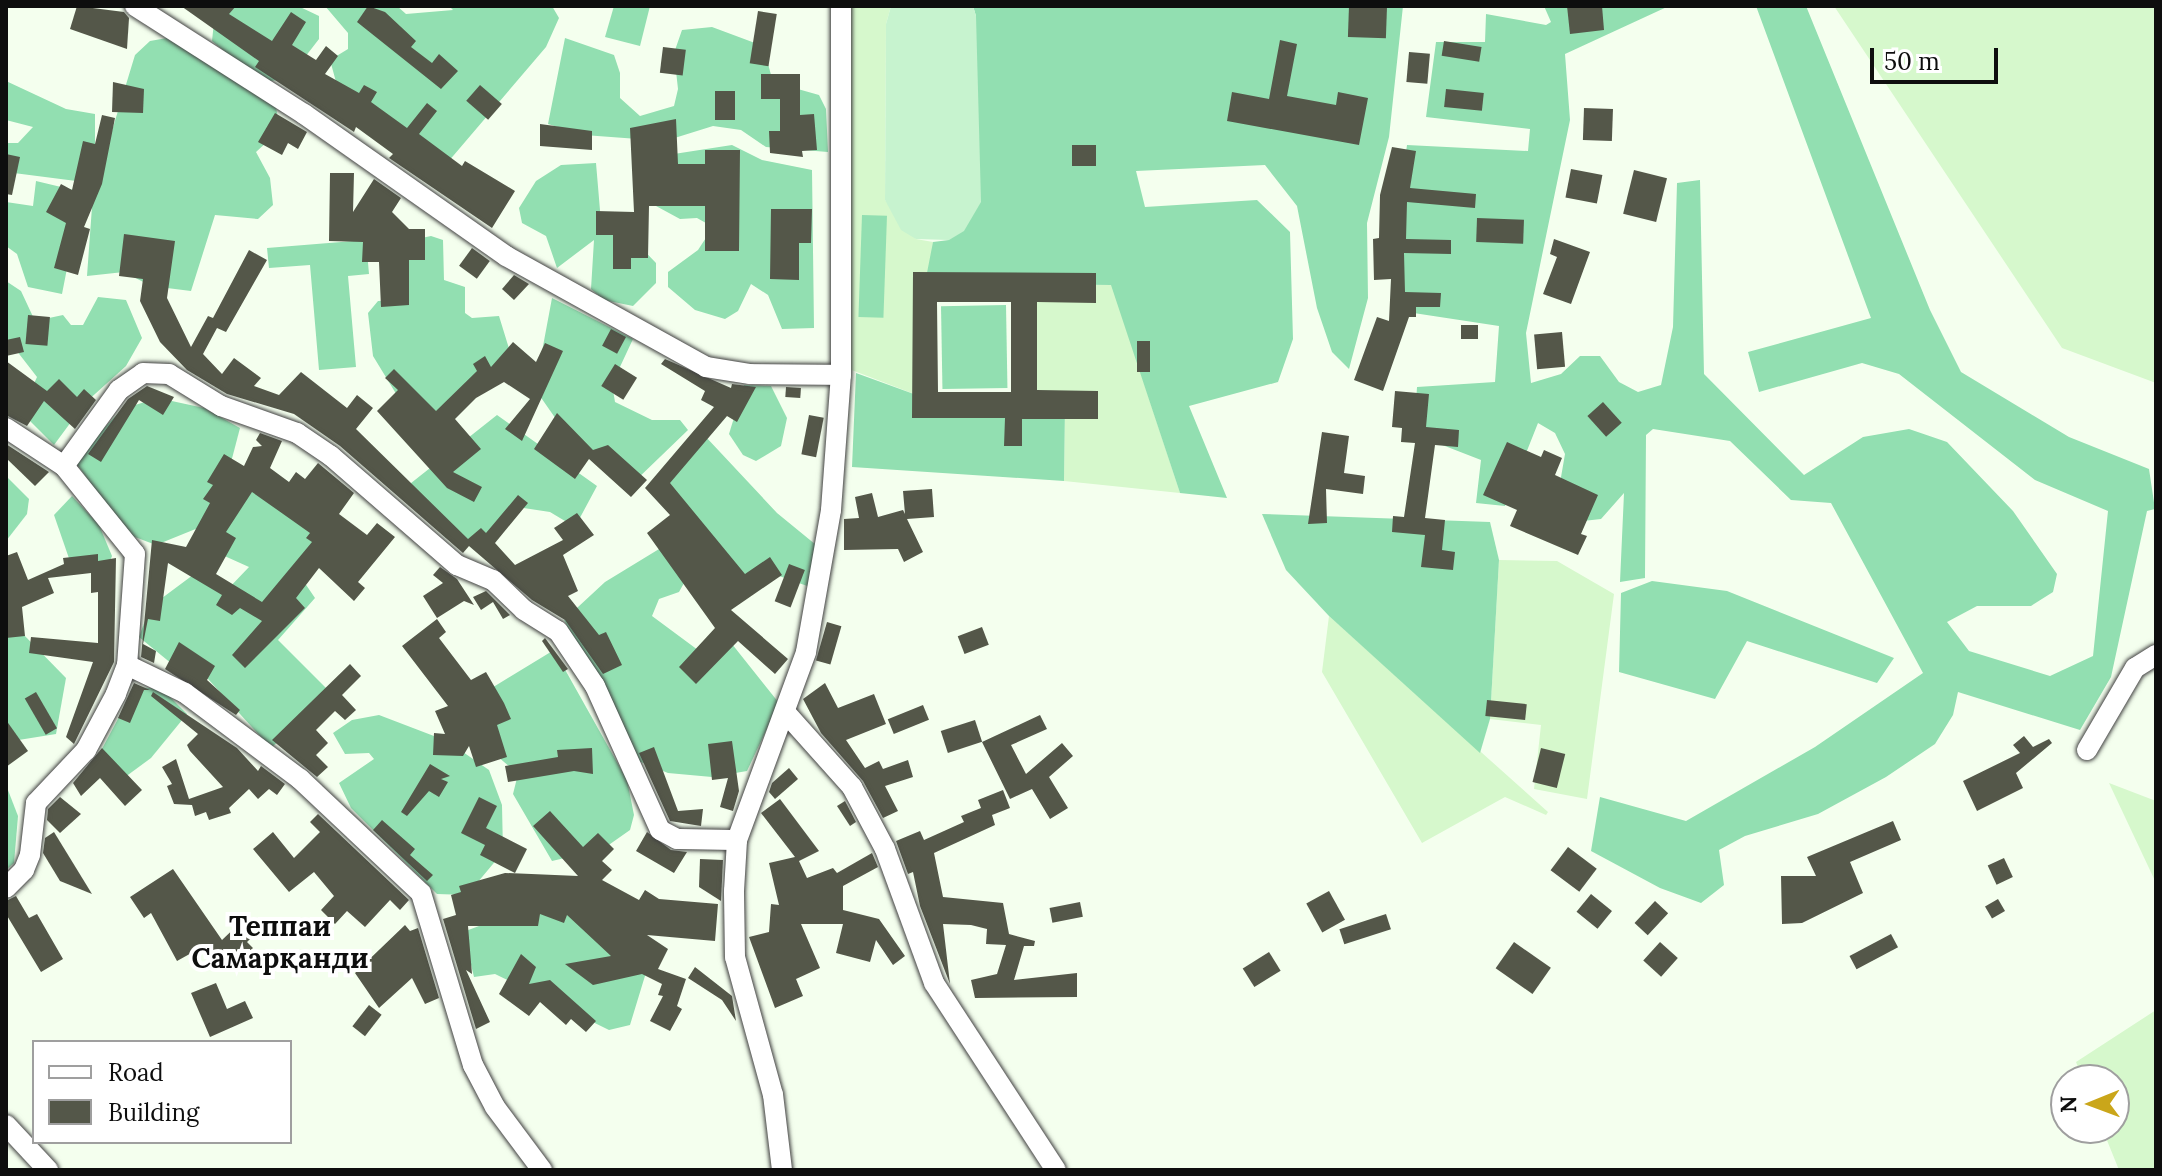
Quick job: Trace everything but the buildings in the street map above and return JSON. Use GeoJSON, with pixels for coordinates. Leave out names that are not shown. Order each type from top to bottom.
{"type":"FeatureCollection","features":[{"type":"Feature","properties":{"kind":"street"},"geometry":{"type":"LineString","coordinates":[[135,6],[304,114],[506,256],[706,367],[750,374],[841,375]]}},
{"type":"Feature","properties":{"kind":"street"},"geometry":{"type":"LineString","coordinates":[[782,1170],[773,1095],[735,957],[737,840],[806,652],[831,510],[841,375],[841,6]]}},
{"type":"Feature","properties":{"kind":"street"},"geometry":{"type":"LineString","coordinates":[[64,466],[119,390],[143,373],[169,374],[221,406],[297,433],[331,456],[447,557],[493,580],[524,610],[558,631],[595,686],[660,830],[677,839],[737,840]]}},
{"type":"Feature","properties":{"kind":"street"},"geometry":{"type":"LineString","coordinates":[[6,428],[64,466],[135,554],[127,665],[86,750],[36,803],[30,855],[24,870],[6,888]]}},
{"type":"Feature","properties":{"kind":"street"},"geometry":{"type":"LineString","coordinates":[[2087,750],[2135,668],[2156,655]]}},
{"type":"Feature","properties":{"kind":"street"},"geometry":{"type":"LineString","coordinates":[[127,665],[185,693],[300,779],[421,893],[473,1065],[495,1107],[542,1170]]}},
{"type":"Feature","properties":{"kind":"street"},"geometry":{"type":"LineString","coordinates":[[785,712],[852,787],[885,849],[934,983],[1056,1170]]}},
{"type":"Feature","properties":{"kind":"street"},"geometry":{"type":"LineString","coordinates":[[6,1125],[48,1170]]}},
{"type":"Feature","properties":{"kind":"green space"},"geometry":{"type":"Polygon","coordinates":[[[206,6],[298,6],[319,16],[319,39],[288,79],[261,82],[212,41],[215,12],[206,6]]]}},
{"type":"Feature","properties":{"kind":"green space"},"geometry":{"type":"Polygon","coordinates":[[[325,6],[397,6],[406,14],[453,10],[449,6],[552,6],[559,18],[546,47],[442,169],[341,100],[330,60],[348,49],[348,33],[325,6]]]}},
{"type":"Feature","properties":{"kind":"green space"},"geometry":{"type":"Polygon","coordinates":[[[614,6],[650,6],[640,46],[605,37],[614,6]]]}},
{"type":"Feature","properties":{"kind":"green space"},"geometry":{"type":"Polygon","coordinates":[[[844,6],[891,6],[886,24],[885,200],[916,239],[933,242],[922,397],[849,369],[844,6]]]}},
{"type":"Feature","properties":{"kind":"green space"},"geometry":{"type":"Polygon","coordinates":[[[891,6],[973,6],[976,16],[981,202],[964,231],[949,240],[916,239],[901,230],[885,200],[886,24],[891,6]]]}},
{"type":"Feature","properties":{"kind":"green space"},"geometry":{"type":"Polygon","coordinates":[[[973,6],[1403,6],[1389,137],[1367,223],[1368,298],[1349,369],[1332,352],[1317,308],[1297,206],[1265,165],[1136,171],[1145,207],[1257,200],[1290,232],[1293,339],[1278,382],[1189,406],[1227,498],[1180,493],[1111,285],[925,283],[933,242],[949,240],[976,16],[973,6]]]}},
{"type":"Feature","properties":{"kind":"green space"},"geometry":{"type":"Polygon","coordinates":[[[1544,6],[1669,6],[1565,54],[1570,120],[1526,333],[1531,383],[1561,374],[1580,356],[1600,356],[1619,382],[1638,392],[1661,385],[1673,327],[1677,183],[1700,180],[1704,374],[1804,475],[1863,437],[1909,429],[1947,442],[2013,511],[2057,574],[2053,592],[2031,606],[1977,606],[1947,622],[1969,651],[2050,676],[2093,656],[2108,511],[2035,480],[1899,374],[1862,363],[1759,392],[1748,352],[1871,318],[1756,6],[1806,6],[1930,310],[1961,372],[2069,437],[2149,469],[2155,509],[2147,511],[2111,677],[2080,730],[1958,692],[1953,715],[1935,744],[1886,777],[1818,814],[1745,836],[1719,850],[1724,885],[1701,903],[1660,888],[1591,851],[1600,797],[1686,821],[1815,747],[1923,673],[1831,503],[1791,500],[1730,441],[1653,429],[1646,435],[1645,578],[1620,582],[1624,493],[1601,519],[1583,521],[1556,506],[1565,454],[1555,433],[1538,423],[1505,506],[1476,503],[1481,460],[1414,434],[1417,387],[1495,382],[1499,326],[1407,312],[1390,266],[1407,145],[1528,151],[1530,129],[1426,117],[1436,42],[1485,42],[1486,14],[1546,25],[1551,22],[1544,6]]]}},
{"type":"Feature","properties":{"kind":"green space"},"geometry":{"type":"Polygon","coordinates":[[[1834,6],[2156,6],[2156,383],[2062,348],[1834,6]]]}},
{"type":"Feature","properties":{"kind":"green space"},"geometry":{"type":"Polygon","coordinates":[[[712,27],[763,46],[773,82],[819,95],[826,109],[828,152],[766,147],[741,130],[713,126],[665,141],[584,135],[548,124],[565,38],[614,55],[620,73],[620,98],[640,116],[674,106],[678,89],[674,53],[682,30],[712,27]]]}},
{"type":"Feature","properties":{"kind":"green space"},"geometry":{"type":"Polygon","coordinates":[[[167,38],[276,107],[280,130],[256,152],[270,178],[273,205],[258,219],[215,215],[191,291],[151,286],[124,272],[87,276],[93,193],[135,55],[150,41],[167,38]]]}},
{"type":"Feature","properties":{"kind":"green space"},"geometry":{"type":"Polygon","coordinates":[[[6,81],[66,109],[95,114],[95,155],[84,182],[6,172],[6,143],[18,143],[33,127],[6,120],[6,81]]]}},
{"type":"Feature","properties":{"kind":"green space"},"geometry":{"type":"Polygon","coordinates":[[[732,145],[762,160],[812,170],[814,328],[782,329],[768,295],[751,284],[738,311],[725,319],[695,310],[668,287],[668,272],[698,250],[713,227],[697,218],[680,219],[656,206],[661,156],[732,145]]]}},
{"type":"Feature","properties":{"kind":"green space"},"geometry":{"type":"Polygon","coordinates":[[[596,163],[601,222],[628,234],[656,263],[656,283],[633,306],[604,300],[591,289],[594,240],[557,268],[546,236],[522,223],[519,208],[536,181],[561,165],[596,163]]]}},
{"type":"Feature","properties":{"kind":"green space"},"geometry":{"type":"Polygon","coordinates":[[[36,181],[82,192],[62,294],[28,287],[17,254],[6,246],[6,202],[33,206],[36,181]]]}},
{"type":"Feature","properties":{"kind":"green space"},"geometry":{"type":"Polygon","coordinates":[[[862,215],[887,216],[883,318],[858,317],[862,215]]]}},
{"type":"Feature","properties":{"kind":"green space"},"geometry":{"type":"Polygon","coordinates":[[[431,236],[443,240],[444,280],[465,287],[465,313],[472,318],[499,316],[511,355],[417,428],[373,356],[368,313],[378,301],[397,300],[412,240],[431,236]]]}},
{"type":"Feature","properties":{"kind":"green space"},"geometry":{"type":"Polygon","coordinates":[[[366,240],[369,274],[348,276],[356,367],[319,370],[310,265],[269,268],[267,248],[366,240]]]}},
{"type":"Feature","properties":{"kind":"green space"},"geometry":{"type":"Polygon","coordinates":[[[6,281],[21,291],[35,321],[63,315],[71,325],[83,325],[98,297],[126,300],[142,338],[126,366],[85,403],[54,445],[21,412],[37,377],[6,337],[6,281]]]}},
{"type":"Feature","properties":{"kind":"green space"},"geometry":{"type":"Polygon","coordinates":[[[1030,284],[1112,285],[1180,493],[1064,481],[1065,407],[1030,392],[1030,284]]]}},
{"type":"Feature","properties":{"kind":"green space"},"geometry":{"type":"Polygon","coordinates":[[[552,298],[633,339],[612,384],[615,402],[652,420],[680,420],[688,430],[633,483],[565,432],[535,389],[552,298]]]}},
{"type":"Feature","properties":{"kind":"green space"},"geometry":{"type":"Polygon","coordinates":[[[1006,305],[1007,388],[942,389],[941,306],[1006,305]]]}},
{"type":"Feature","properties":{"kind":"green space"},"geometry":{"type":"Polygon","coordinates":[[[856,373],[922,397],[1065,407],[1064,481],[852,467],[856,373]]]}},
{"type":"Feature","properties":{"kind":"green space"},"geometry":{"type":"Polygon","coordinates":[[[744,385],[771,386],[787,418],[781,446],[756,461],[743,455],[729,434],[744,385]]]}},
{"type":"Feature","properties":{"kind":"green space"},"geometry":{"type":"Polygon","coordinates":[[[158,398],[204,408],[240,428],[229,470],[203,526],[156,545],[127,534],[74,460],[122,409],[158,398]]]}},
{"type":"Feature","properties":{"kind":"green space"},"geometry":{"type":"Polygon","coordinates":[[[497,415],[597,486],[575,527],[550,512],[517,507],[480,542],[446,538],[401,491],[497,415]]]}},
{"type":"Feature","properties":{"kind":"green space"},"geometry":{"type":"Polygon","coordinates":[[[705,436],[777,513],[821,549],[810,587],[768,572],[742,588],[659,484],[705,436]]]}},
{"type":"Feature","properties":{"kind":"green space"},"geometry":{"type":"Polygon","coordinates":[[[6,476],[29,499],[27,514],[6,541],[6,476]]]}},
{"type":"Feature","properties":{"kind":"green space"},"geometry":{"type":"Polygon","coordinates":[[[250,481],[321,526],[298,573],[315,598],[278,640],[331,693],[271,748],[198,668],[172,664],[139,637],[150,607],[197,572],[226,591],[249,567],[209,549],[250,481]]]}},
{"type":"Feature","properties":{"kind":"green space"},"geometry":{"type":"Polygon","coordinates":[[[72,496],[99,525],[112,556],[108,566],[72,567],[54,515],[72,496]]]}},
{"type":"Feature","properties":{"kind":"green space"},"geometry":{"type":"Polygon","coordinates":[[[1262,514],[1490,522],[1499,560],[1490,719],[1480,753],[1329,616],[1286,570],[1262,514]]]}},
{"type":"Feature","properties":{"kind":"green space"},"geometry":{"type":"Polygon","coordinates":[[[664,546],[689,574],[679,592],[659,599],[652,616],[706,656],[728,639],[779,703],[747,771],[712,777],[668,773],[636,760],[564,620],[605,582],[664,546]]]}},
{"type":"Feature","properties":{"kind":"green space"},"geometry":{"type":"Polygon","coordinates":[[[1499,560],[1557,561],[1614,594],[1587,799],[1534,789],[1541,725],[1490,719],[1499,560]]]}},
{"type":"Feature","properties":{"kind":"green space"},"geometry":{"type":"Polygon","coordinates":[[[1652,581],[1727,591],[1894,658],[1877,683],[1747,641],[1715,699],[1619,672],[1621,593],[1652,581]]]}},
{"type":"Feature","properties":{"kind":"green space"},"geometry":{"type":"Polygon","coordinates":[[[1329,616],[1548,812],[1546,815],[1505,797],[1422,843],[1322,672],[1329,616]]]}},
{"type":"Feature","properties":{"kind":"green space"},"geometry":{"type":"Polygon","coordinates":[[[6,625],[21,632],[66,678],[56,734],[6,742],[6,625]]]}},
{"type":"Feature","properties":{"kind":"green space"},"geometry":{"type":"Polygon","coordinates":[[[554,650],[627,780],[634,815],[630,830],[603,849],[552,861],[513,794],[518,774],[482,743],[477,697],[554,650]]]}},
{"type":"Feature","properties":{"kind":"green space"},"geometry":{"type":"Polygon","coordinates":[[[135,687],[162,689],[187,714],[151,758],[117,783],[96,760],[135,687]]]}},
{"type":"Feature","properties":{"kind":"green space"},"geometry":{"type":"Polygon","coordinates":[[[379,715],[447,741],[489,770],[502,805],[503,852],[467,895],[437,894],[351,808],[339,783],[374,759],[369,753],[345,754],[333,733],[352,720],[379,715]]]}},
{"type":"Feature","properties":{"kind":"green space"},"geometry":{"type":"Polygon","coordinates":[[[2109,783],[2156,801],[2156,883],[2109,783]]]}},
{"type":"Feature","properties":{"kind":"green space"},"geometry":{"type":"Polygon","coordinates":[[[6,785],[18,816],[14,863],[6,870],[6,785]]]}},
{"type":"Feature","properties":{"kind":"green space"},"geometry":{"type":"Polygon","coordinates":[[[552,911],[586,919],[648,966],[630,1025],[609,1030],[495,974],[474,977],[463,932],[495,920],[552,911]]]}},
{"type":"Feature","properties":{"kind":"green space"},"geometry":{"type":"Polygon","coordinates":[[[2156,1010],[2156,1170],[2119,1170],[2108,1144],[2130,1144],[2130,1064],[2076,1062],[2156,1010]]]}},
{"type":"Feature","properties":{"kind":"district","name":"Теппаи Самарқанди"},"geometry":{"type":"Point","coordinates":[280,942]}}]}
